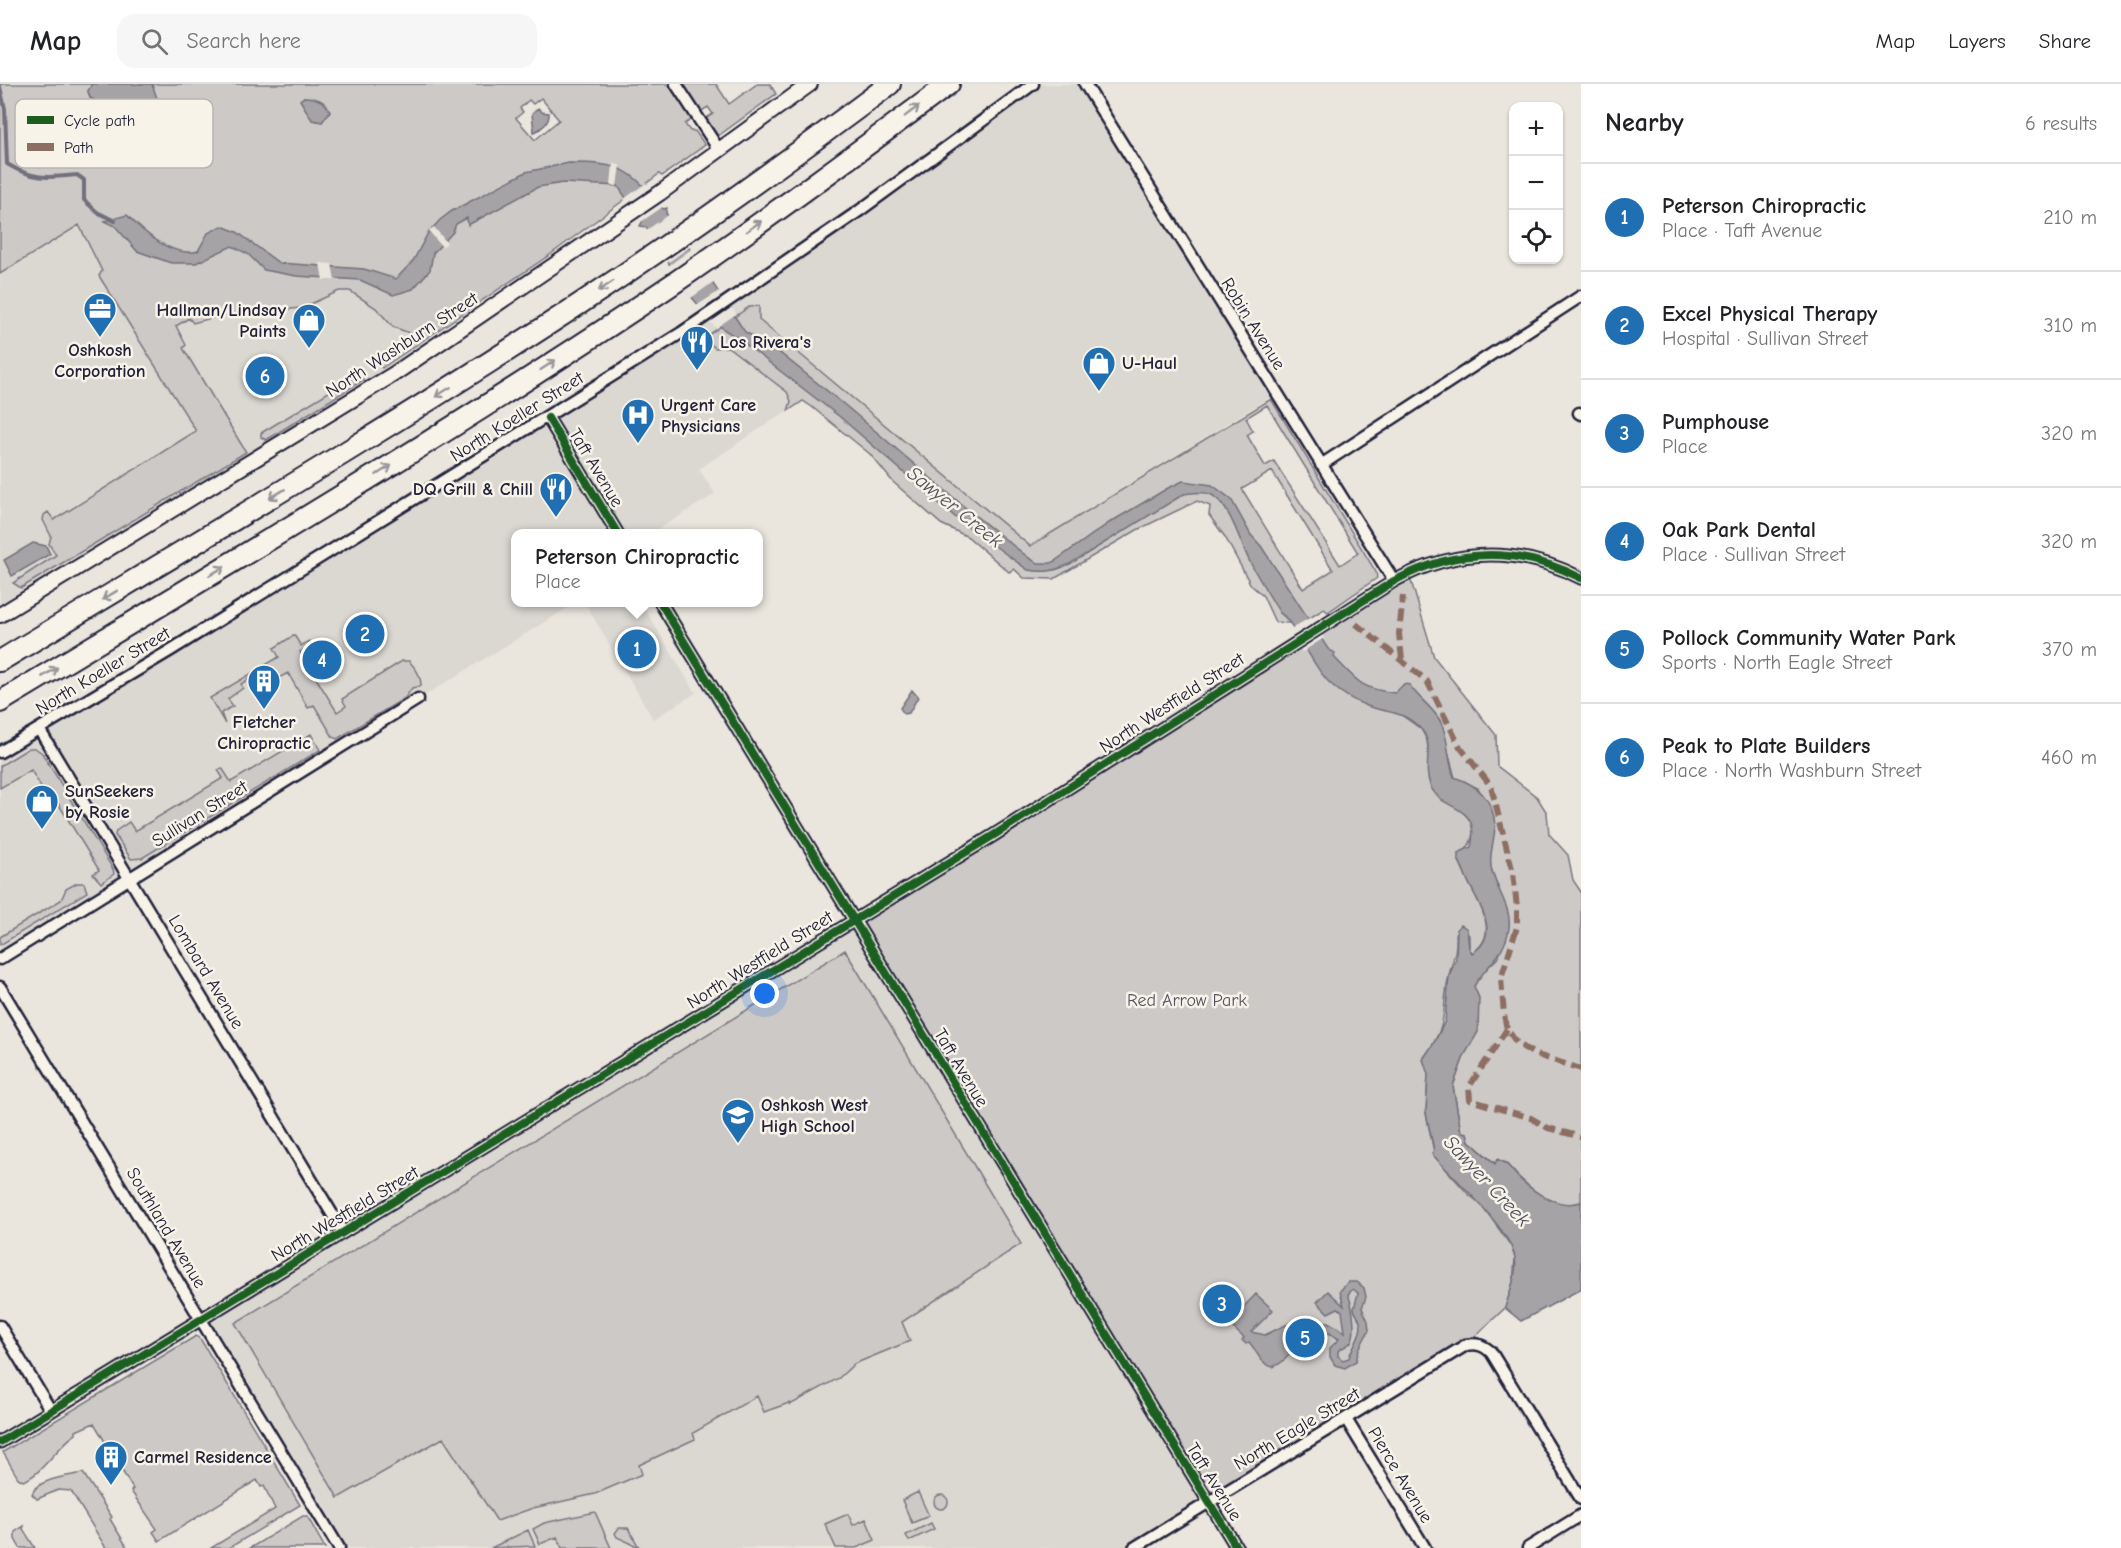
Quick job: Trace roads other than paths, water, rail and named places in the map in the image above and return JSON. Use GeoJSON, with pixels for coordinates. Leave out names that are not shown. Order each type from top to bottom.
{"type":"FeatureCollection","features":[{"type":"Feature","properties":{"kind":"highway"},"geometry":{"type":"LineString","coordinates":[[825,133],[834,109],[867,84]]}},
{"type":"Feature","properties":{"kind":"highway"},"geometry":{"type":"LineString","coordinates":[[0,661],[416,408],[655,253],[825,133],[890,84]]}},
{"type":"Feature","properties":{"kind":"highway"},"geometry":{"type":"LineString","coordinates":[[0,702],[382,471],[675,282],[949,84]]}},
{"type":"Feature","properties":{"kind":"street"},"geometry":{"type":"LineString","coordinates":[[676,84],[719,150]]}},
{"type":"Feature","properties":{"kind":"street","name":"North Washburn Street"},"geometry":{"type":"LineString","coordinates":[[0,615],[394,374],[660,193],[810,84]]}},
{"type":"Feature","properties":{"kind":"street","name":"North Koeller Street"},"geometry":{"type":"LineString","coordinates":[[0,752],[548,418],[733,299],[1033,84]]}},
{"type":"Feature","properties":{"kind":"street","name":"Robin Avenue"},"geometry":{"type":"LineString","coordinates":[[1085,84],[1394,581]]}},
{"type":"Feature","properties":{"kind":"street"},"geometry":{"type":"LineString","coordinates":[[1321,465],[1581,296]]}},
{"type":"Feature","properties":{"kind":"street","name":"Taft Avenue"},"geometry":{"type":"LineString","coordinates":[[548,418],[615,529]]}},
{"type":"Feature","properties":{"kind":"street","name":"North Westfield Street"},"geometry":{"type":"LineString","coordinates":[[0,1442],[994,835],[1291,644],[1394,581],[1444,559],[1490,554],[1536,560],[1581,578]]}},
{"type":"Feature","properties":{"kind":"street","name":"Taft Avenue"},"geometry":{"type":"LineString","coordinates":[[662,607],[1237,1548]]}},
{"type":"Feature","properties":{"kind":"street","name":"Sullivan Street"},"geometry":{"type":"LineString","coordinates":[[0,958],[418,699]]}},
{"type":"Feature","properties":{"kind":"street","name":"Lombard Avenue"},"geometry":{"type":"LineString","coordinates":[[39,729],[343,1232]]}},
{"type":"Feature","properties":{"kind":"street","name":"Southland Avenue"},"geometry":{"type":"LineString","coordinates":[[0,987],[339,1548]]}},
{"type":"Feature","properties":{"kind":"street"},"geometry":{"type":"LineString","coordinates":[[0,1326],[51,1411]]}},
{"type":"Feature","properties":{"kind":"street","name":"North Eagle Street"},"geometry":{"type":"LineString","coordinates":[[1134,1548],[1466,1345],[1479,1344],[1491,1352],[1581,1499]]}},
{"type":"Feature","properties":{"kind":"street","name":"Pierce Avenue"},"geometry":{"type":"LineString","coordinates":[[1346,1419],[1425,1548]]}},
{"type":"Feature","properties":{"kind":"street"},"geometry":{"type":"LineString","coordinates":[[1528,1548],[1581,1515]]}},
{"type":"Feature","properties":{"kind":"water"},"geometry":{"type":"Polygon","coordinates":[[[92,84],[152,84],[157,99],[92,99],[88,91],[92,84]]]}},
{"type":"Feature","properties":{"kind":"water"},"geometry":{"type":"Polygon","coordinates":[[[304,97],[319,100],[328,107],[330,111],[322,122],[312,120],[300,100],[304,97]]]}},
{"type":"Feature","properties":{"kind":"water"},"geometry":{"type":"Polygon","coordinates":[[[538,108],[542,112],[549,113],[549,116],[545,125],[534,132],[532,114],[538,108]]]}},
{"type":"Feature","properties":{"kind":"water"},"geometry":{"type":"Polygon","coordinates":[[[569,163],[601,164],[633,176],[663,209],[667,208],[666,213],[745,332],[771,346],[846,406],[967,509],[1037,563],[1052,563],[1109,523],[1183,481],[1212,485],[1231,499],[1251,535],[1261,546],[1328,649],[1335,653],[1334,657],[1348,672],[1366,686],[1383,691],[1395,693],[1404,684],[1410,685],[1442,725],[1454,777],[1470,784],[1483,794],[1491,808],[1495,825],[1491,867],[1509,920],[1504,946],[1474,986],[1479,998],[1478,1032],[1464,1056],[1453,1086],[1461,1132],[1467,1133],[1469,1141],[1495,1164],[1497,1159],[1505,1163],[1522,1181],[1542,1196],[1565,1204],[1581,1202],[1581,1289],[1521,1321],[1505,1308],[1513,1284],[1516,1264],[1511,1246],[1503,1232],[1480,1204],[1432,1154],[1434,1150],[1426,1113],[1428,1074],[1423,1059],[1445,1021],[1449,976],[1456,958],[1457,929],[1461,925],[1467,929],[1469,948],[1472,953],[1480,947],[1487,931],[1484,914],[1458,859],[1458,853],[1471,847],[1473,833],[1471,823],[1460,810],[1438,797],[1432,789],[1427,773],[1427,742],[1420,728],[1400,715],[1353,700],[1325,678],[1292,626],[1280,613],[1252,567],[1229,515],[1212,495],[1184,494],[1070,564],[1050,571],[1028,570],[955,517],[840,417],[708,316],[685,288],[646,227],[640,226],[642,222],[618,186],[563,183],[538,187],[468,225],[467,218],[456,224],[453,232],[433,253],[430,270],[413,289],[393,295],[360,280],[296,276],[264,270],[248,254],[232,246],[196,263],[171,263],[137,251],[115,226],[105,221],[127,215],[150,236],[169,247],[188,252],[198,251],[208,233],[222,226],[237,232],[279,263],[364,269],[396,279],[413,261],[428,233],[452,211],[526,172],[569,163]]]}},
{"type":"Feature","properties":{"kind":"water"},"geometry":{"type":"Polygon","coordinates":[[[33,543],[46,546],[50,554],[12,576],[4,560],[33,543]]]}},
{"type":"Feature","properties":{"kind":"water"},"geometry":{"type":"Polygon","coordinates":[[[912,690],[918,697],[909,713],[904,714],[900,708],[912,690]]]}},
{"type":"Feature","properties":{"kind":"water"},"geometry":{"type":"Polygon","coordinates":[[[1348,1282],[1357,1282],[1364,1288],[1366,1297],[1362,1308],[1369,1330],[1359,1349],[1356,1361],[1345,1368],[1335,1365],[1330,1357],[1330,1348],[1339,1339],[1329,1333],[1314,1331],[1314,1320],[1328,1322],[1345,1332],[1342,1311],[1338,1308],[1328,1313],[1317,1302],[1328,1291],[1344,1306],[1340,1291],[1348,1282]],[[1353,1289],[1348,1294],[1354,1333],[1350,1343],[1338,1351],[1338,1356],[1343,1360],[1349,1358],[1359,1335],[1361,1326],[1354,1309],[1358,1293],[1353,1289]]]}},
{"type":"Feature","properties":{"kind":"water"},"geometry":{"type":"Polygon","coordinates":[[[1256,1294],[1273,1310],[1251,1332],[1265,1335],[1292,1322],[1294,1329],[1294,1343],[1289,1355],[1273,1367],[1262,1360],[1249,1342],[1246,1344],[1242,1340],[1244,1338],[1228,1323],[1256,1294]]]}},
{"type":"Feature","properties":{"kind":"waterway","name":"Sawyer Creek"},"geometry":{"type":"LineString","coordinates":[[0,87],[5,109],[7,164],[25,173],[41,177],[77,175],[84,180],[84,200],[97,212],[115,221]]}},
{"type":"Feature","properties":{"kind":"place","name":"Oshkosh Corporation"},"geometry":{"type":"Point","coordinates":[100,338]}},
{"type":"Feature","properties":{"kind":"place","name":"Hallman/Lindsay Paints"},"geometry":{"type":"Point","coordinates":[309,349]}},
{"type":"Feature","properties":{"kind":"place","name":"Los Rivera's"},"geometry":{"type":"Point","coordinates":[697,371]}},
{"type":"Feature","properties":{"kind":"place","name":"Peak to Plate Builders"},"geometry":{"type":"Point","coordinates":[265,376]}},
{"type":"Feature","properties":{"kind":"place","name":"U-Haul"},"geometry":{"type":"Point","coordinates":[1099,392]}},
{"type":"Feature","properties":{"kind":"place","name":"Urgent Care Physicians"},"geometry":{"type":"Point","coordinates":[638,444]}},
{"type":"Feature","properties":{"kind":"place","name":"DQ Grill & Chill"},"geometry":{"type":"Point","coordinates":[556,518]}},
{"type":"Feature","properties":{"kind":"place","name":"Excel Physical Therapy"},"geometry":{"type":"Point","coordinates":[365,634]}},
{"type":"Feature","properties":{"kind":"place","name":"Peterson Chiropractic"},"geometry":{"type":"Point","coordinates":[637,649]}},
{"type":"Feature","properties":{"kind":"place","name":"Oak Park Dental"},"geometry":{"type":"Point","coordinates":[322,660]}},
{"type":"Feature","properties":{"kind":"place","name":"Fletcher Chiropractic"},"geometry":{"type":"Point","coordinates":[264,710]}},
{"type":"Feature","properties":{"kind":"place","name":"SunSeekers by Rosie"},"geometry":{"type":"Point","coordinates":[42,830]}},
{"type":"Feature","properties":{"kind":"place","name":"Oshkosh West High School"},"geometry":{"type":"Point","coordinates":[738,1144]}},
{"type":"Feature","properties":{"kind":"place","name":"Pumphouse"},"geometry":{"type":"Point","coordinates":[1222,1304]}},
{"type":"Feature","properties":{"kind":"place","name":"Pollock Community Water Park"},"geometry":{"type":"Point","coordinates":[1305,1338]}},
{"type":"Feature","properties":{"kind":"place","name":"Carmel Residence"},"geometry":{"type":"Point","coordinates":[111,1486]}},
{"type":"Feature","properties":{"kind":"park label","name":"Red Arrow Park"},"geometry":{"type":"Point","coordinates":[1187,1000]}}]}
